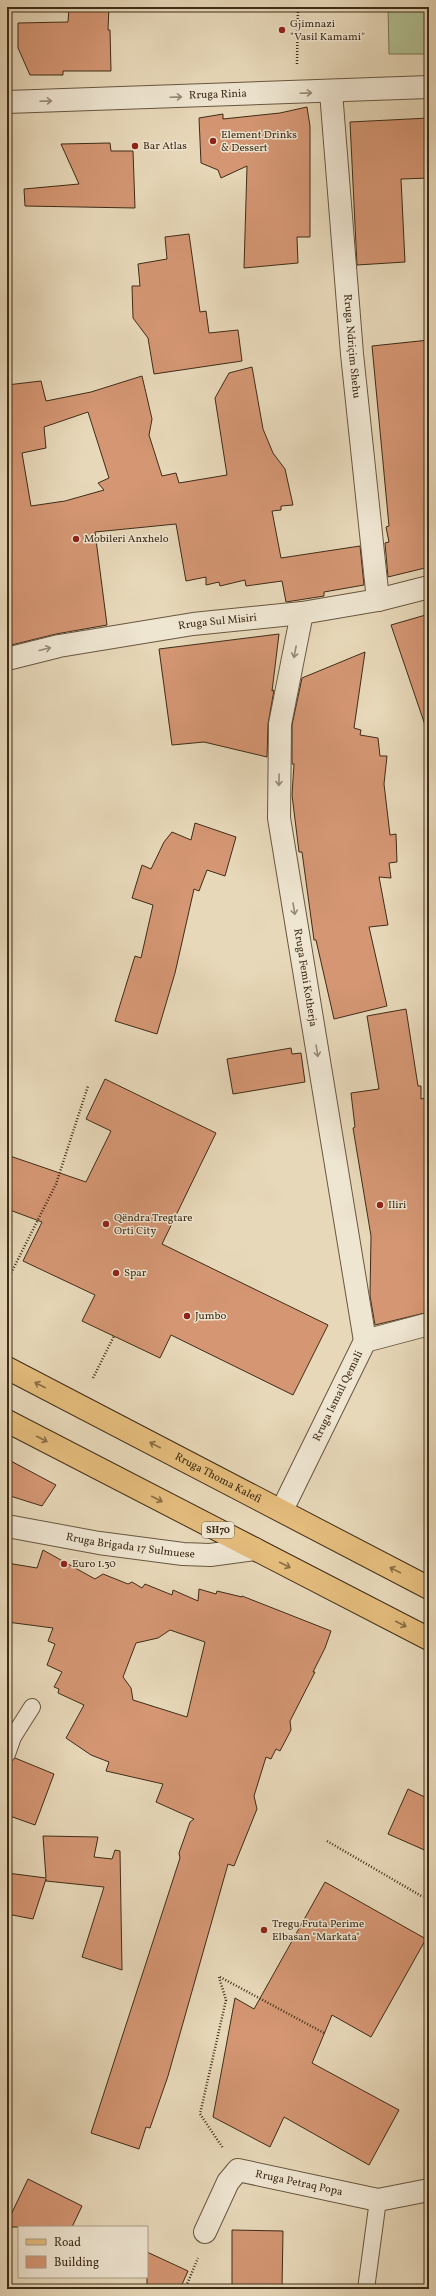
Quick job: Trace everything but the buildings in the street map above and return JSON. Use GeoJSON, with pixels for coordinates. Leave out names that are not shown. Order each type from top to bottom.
{"type":"FeatureCollection","features":[{"type":"Feature","properties":{"kind":"main road","name":"Rruga Thoma Kalefi"},"geometry":{"type":"LineString","coordinates":[[7,1368],[282,1510],[429,1588]]}},
{"type":"Feature","properties":{"kind":"main road","name":"SH70"},"geometry":{"type":"LineString","coordinates":[[7,1421],[429,1639]]}},
{"type":"Feature","properties":{"kind":"street","name":"Rruga Rinia"},"geometry":{"type":"LineString","coordinates":[[7,102],[330,92],[429,87]]}},
{"type":"Feature","properties":{"kind":"street","name":"Rruga Ndriçim Shehu"},"geometry":{"type":"LineString","coordinates":[[330,92],[352,354],[378,600]]}},
{"type":"Feature","properties":{"kind":"street","name":"Rruga Sul Misiri"},"geometry":{"type":"LineString","coordinates":[[7,659],[59,646],[193,624],[302,613],[378,600],[429,587]]}},
{"type":"Feature","properties":{"kind":"street","name":"Rruga Femi Kotherja"},"geometry":{"type":"LineString","coordinates":[[302,613],[280,724],[279,818],[366,1341]]}},
{"type":"Feature","properties":{"kind":"street","name":"Rruga Ismail Qemali"},"geometry":{"type":"LineString","coordinates":[[282,1510],[366,1341],[429,1324]]}},
{"type":"Feature","properties":{"kind":"street","name":"Rruga Brigada 17 Sulmuese"},"geometry":{"type":"LineString","coordinates":[[7,1526],[99,1543],[183,1554],[210,1555],[255,1549]]}},
{"type":"Feature","properties":{"kind":"street","name":"Rruga Petraq Popa"},"geometry":{"type":"LineString","coordinates":[[205,2232],[228,2182],[238,2170],[378,2200],[429,2190]]}},
{"type":"Feature","properties":{"kind":"lane"},"geometry":{"type":"LineString","coordinates":[[7,1754],[13,1737],[32,1707]]}},
{"type":"Feature","properties":{"kind":"lane"},"geometry":{"type":"LineString","coordinates":[[366,2289],[378,2200]]}},
{"type":"Feature","properties":{"kind":"path"},"geometry":{"type":"LineString","coordinates":[[297,59],[298,7]]}},
{"type":"Feature","properties":{"kind":"path"},"geometry":{"type":"LineString","coordinates":[[7,1281],[56,1184],[88,1086]]}},
{"type":"Feature","properties":{"kind":"path"},"geometry":{"type":"LineString","coordinates":[[93,1378],[114,1336]]}},
{"type":"Feature","properties":{"kind":"path"},"geometry":{"type":"LineString","coordinates":[[327,1841],[423,1897]]}},
{"type":"Feature","properties":{"kind":"path"},"geometry":{"type":"LineString","coordinates":[[209,2128],[200,2114],[226,2000],[219,1977],[324,2033]]}},
{"type":"Feature","properties":{"kind":"path"},"geometry":{"type":"LineString","coordinates":[[185,2289],[196,2265],[205,2232]]}},
{"type":"Feature","properties":{"kind":"green space"},"geometry":{"type":"Polygon","coordinates":[[[388,7],[429,7],[429,54],[389,54],[388,7]]]}},
{"type":"Feature","properties":{"kind":"place","name":"Gjimnazi \"Vasil Kamami\""},"geometry":{"type":"Point","coordinates":[282,30]}},
{"type":"Feature","properties":{"kind":"place","name":"Element Drinks & Dessert"},"geometry":{"type":"Point","coordinates":[213,141]}},
{"type":"Feature","properties":{"kind":"place","name":"Bar Atlas"},"geometry":{"type":"Point","coordinates":[135,146]}},
{"type":"Feature","properties":{"kind":"place","name":"Mobileri Anxhelo"},"geometry":{"type":"Point","coordinates":[76,539]}},
{"type":"Feature","properties":{"kind":"place","name":"Iliri"},"geometry":{"type":"Point","coordinates":[380,1205]}},
{"type":"Feature","properties":{"kind":"place","name":"Qëndra Tregtare Orti City"},"geometry":{"type":"Point","coordinates":[106,1224]}},
{"type":"Feature","properties":{"kind":"place","name":"Spar"},"geometry":{"type":"Point","coordinates":[116,1273]}},
{"type":"Feature","properties":{"kind":"place","name":"Jumbo"},"geometry":{"type":"Point","coordinates":[187,1316]}},
{"type":"Feature","properties":{"kind":"place","name":"Euro 1.30"},"geometry":{"type":"Point","coordinates":[64,1564]}},
{"type":"Feature","properties":{"kind":"place","name":"Tregu Fruta Perime Elbasan \"Markata\""},"geometry":{"type":"Point","coordinates":[264,1930]}}]}
